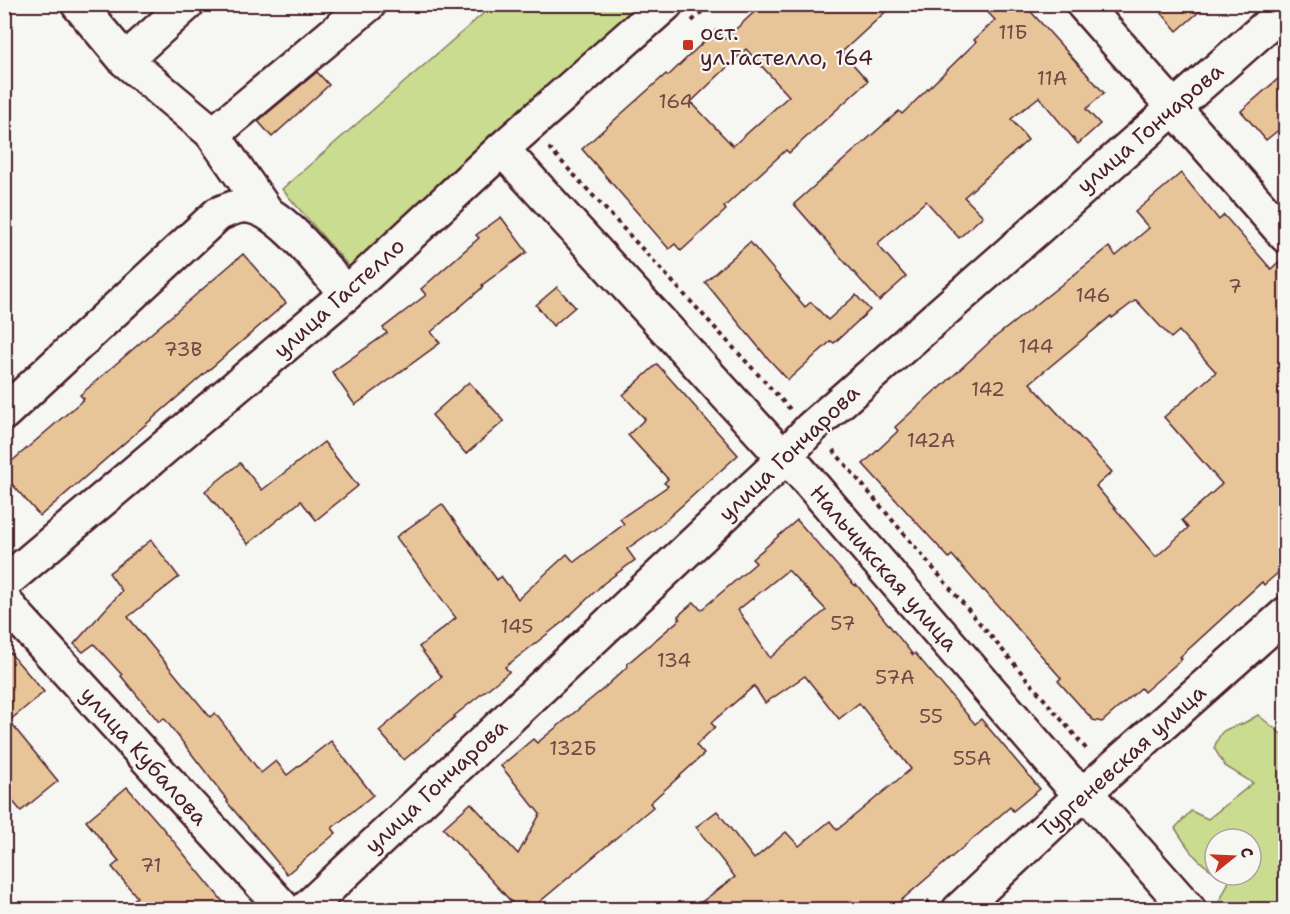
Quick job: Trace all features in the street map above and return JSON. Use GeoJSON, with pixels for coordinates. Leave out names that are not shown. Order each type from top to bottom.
{"type":"FeatureCollection","features":[{"type":"Feature","properties":{"kind":"street"},"geometry":{"type":"LineString","coordinates":[[78,4],[125,60],[211,132],[266,211],[286,227],[346,294]]}},
{"type":"Feature","properties":{"kind":"street"},"geometry":{"type":"LineString","coordinates":[[125,60],[187,4]]}},
{"type":"Feature","properties":{"kind":"street"},"geometry":{"type":"LineString","coordinates":[[211,132],[223,126],[369,4]]}},
{"type":"Feature","properties":{"kind":"street"},"geometry":{"type":"LineString","coordinates":[[1083,4],[1286,236]]}},
{"type":"Feature","properties":{"kind":"street","name":"улица Гончарова"},"geometry":{"type":"LineString","coordinates":[[305,909],[784,458],[811,428],[1286,9]]}},
{"type":"Feature","properties":{"kind":"street","name":"улица Гастелло"},"geometry":{"type":"LineString","coordinates":[[4,583],[346,294],[502,149],[676,16]]}},
{"type":"Feature","properties":{"kind":"street","name":"Нальчикская улица"},"geometry":{"type":"LineString","coordinates":[[502,149],[784,458],[799,470],[1068,781],[1086,794],[1189,909]]}},
{"type":"Feature","properties":{"kind":"street"},"geometry":{"type":"LineString","coordinates":[[4,413],[218,214],[242,206],[266,211]]}},
{"type":"Feature","properties":{"kind":"street","name":"улица Кубалова"},"geometry":{"type":"LineString","coordinates":[[4,601],[285,909]]}},
{"type":"Feature","properties":{"kind":"street","name":"Тургеневская улица"},"geometry":{"type":"LineString","coordinates":[[948,902],[1086,794],[1286,614]]}},
{"type":"Feature","properties":{"kind":"path"},"geometry":{"type":"LineString","coordinates":[[676,16],[710,4]]}},
{"type":"Feature","properties":{"kind":"path"},"geometry":{"type":"LineString","coordinates":[[558,142],[550,149],[795,414]]}},
{"type":"Feature","properties":{"kind":"path"},"geometry":{"type":"LineString","coordinates":[[826,441],[1094,759]]}},
{"type":"Feature","properties":{"kind":"path"},"geometry":{"type":"LineString","coordinates":[[920,909],[948,902]]}},
{"type":"Feature","properties":{"kind":"green space"},"geometry":{"type":"Polygon","coordinates":[[[493,5],[670,5],[358,277],[282,189],[493,5]]]}},
{"type":"Feature","properties":{"kind":"green space"},"geometry":{"type":"Polygon","coordinates":[[[1258,715],[1285,737],[1286,887],[1281,893],[1285,899],[1285,909],[1218,909],[1217,907],[1226,887],[1263,887],[1263,827],[1203,827],[1203,863],[1187,847],[1175,828],[1191,811],[1208,819],[1253,783],[1225,766],[1214,748],[1223,732],[1258,715]]]}},
{"type":"Feature","properties":{"kind":"building"},"geometry":{"type":"Polygon","coordinates":[[[763,4],[894,4],[842,52],[868,81],[789,153],[786,150],[724,207],[726,210],[681,251],[675,244],[669,249],[582,149],[666,74],[668,76],[716,30],[725,39],[763,4]],[[746,49],[691,102],[733,146],[789,96],[746,49]]]}},
{"type":"Feature","properties":{"kind":"building"},"geometry":{"type":"Polygon","coordinates":[[[980,4],[1024,4],[1104,93],[1086,109],[1100,124],[1078,144],[1039,97],[1011,119],[1028,140],[964,197],[983,216],[959,238],[926,201],[877,244],[906,277],[879,301],[794,204],[899,111],[902,114],[976,42],[974,40],[995,20],[980,4]]]}},
{"type":"Feature","properties":{"kind":"building"},"geometry":{"type":"Polygon","coordinates":[[[1154,4],[1208,4],[1177,31],[1154,4]]]}},
{"type":"Feature","properties":{"kind":"building"},"geometry":{"type":"Polygon","coordinates":[[[317,72],[329,85],[272,137],[258,121],[317,72]]]}},
{"type":"Feature","properties":{"kind":"building"},"geometry":{"type":"Polygon","coordinates":[[[1286,72],[1286,124],[1266,140],[1241,111],[1286,72]]]}},
{"type":"Feature","properties":{"kind":"building"},"geometry":{"type":"Polygon","coordinates":[[[1181,173],[1219,220],[1224,215],[1271,269],[1286,255],[1286,566],[1264,585],[1262,582],[1144,692],[1141,688],[1102,722],[1093,720],[1058,681],[1061,678],[984,590],[952,555],[949,558],[863,464],[898,431],[895,427],[994,338],[1109,247],[1116,256],[1149,228],[1135,212],[1181,173]],[[1136,300],[1112,318],[1111,316],[1030,383],[1112,472],[1096,486],[1156,557],[1188,528],[1182,520],[1222,484],[1164,417],[1216,372],[1179,331],[1171,338],[1136,300]]]}},
{"type":"Feature","properties":{"kind":"building"},"geometry":{"type":"Polygon","coordinates":[[[501,217],[527,252],[482,285],[483,287],[431,332],[440,343],[355,405],[332,372],[387,333],[383,328],[426,295],[421,289],[479,238],[476,235],[501,217]]]}},
{"type":"Feature","properties":{"kind":"building"},"geometry":{"type":"Polygon","coordinates":[[[750,242],[805,307],[811,302],[828,320],[856,295],[870,310],[788,380],[705,282],[750,242]]]}},
{"type":"Feature","properties":{"kind":"building"},"geometry":{"type":"Polygon","coordinates":[[[243,254],[286,303],[40,516],[4,475],[4,468],[84,399],[80,395],[243,254]]]}},
{"type":"Feature","properties":{"kind":"building"},"geometry":{"type":"Polygon","coordinates":[[[557,287],[575,307],[553,326],[536,305],[557,287]]]}},
{"type":"Feature","properties":{"kind":"building"},"geometry":{"type":"Polygon","coordinates":[[[657,364],[738,455],[658,527],[627,549],[635,560],[604,583],[564,621],[505,667],[509,672],[404,760],[379,731],[442,677],[419,647],[456,618],[396,537],[442,504],[497,580],[501,576],[518,599],[567,554],[574,562],[624,524],[620,519],[668,486],[664,483],[668,479],[628,435],[645,419],[623,395],[657,364]]]}},
{"type":"Feature","properties":{"kind":"building"},"geometry":{"type":"Polygon","coordinates":[[[469,382],[504,421],[466,454],[432,415],[469,382]]]}},
{"type":"Feature","properties":{"kind":"building"},"geometry":{"type":"Polygon","coordinates":[[[324,442],[358,486],[316,520],[301,501],[248,544],[205,491],[240,463],[262,490],[324,442]]]}},
{"type":"Feature","properties":{"kind":"building"},"geometry":{"type":"Polygon","coordinates":[[[797,520],[855,586],[856,584],[913,655],[915,653],[975,724],[981,719],[1040,789],[1013,811],[1010,807],[891,909],[692,909],[735,877],[696,827],[717,811],[754,859],[786,832],[799,846],[830,821],[837,830],[911,769],[859,703],[839,719],[805,676],[765,703],[754,686],[711,723],[715,727],[696,745],[704,754],[650,803],[653,807],[531,909],[518,909],[443,828],[471,803],[518,854],[540,814],[501,766],[533,739],[537,743],[602,690],[628,666],[627,664],[680,619],[678,616],[694,602],[701,610],[756,563],[752,559],[797,520]],[[788,570],[738,610],[770,658],[826,610],[788,570]]]}},
{"type":"Feature","properties":{"kind":"building"},"geometry":{"type":"Polygon","coordinates":[[[151,540],[179,577],[128,617],[210,717],[215,713],[261,773],[276,761],[287,775],[331,741],[373,795],[332,828],[336,833],[287,874],[227,802],[164,718],[159,722],[94,644],[83,652],[74,644],[122,591],[109,573],[151,540]]]}},
{"type":"Feature","properties":{"kind":"building"},"geometry":{"type":"Polygon","coordinates":[[[4,646],[44,692],[9,721],[58,781],[21,811],[4,791],[4,646]]]}},
{"type":"Feature","properties":{"kind":"building"},"geometry":{"type":"Polygon","coordinates":[[[127,787],[229,909],[123,909],[137,897],[112,867],[119,861],[86,821],[127,787]]]}},
{"type":"Feature","properties":{"kind":"place","name":"ост. ул.Гастелло, 164"},"geometry":{"type":"Point","coordinates":[688,45]}}]}
